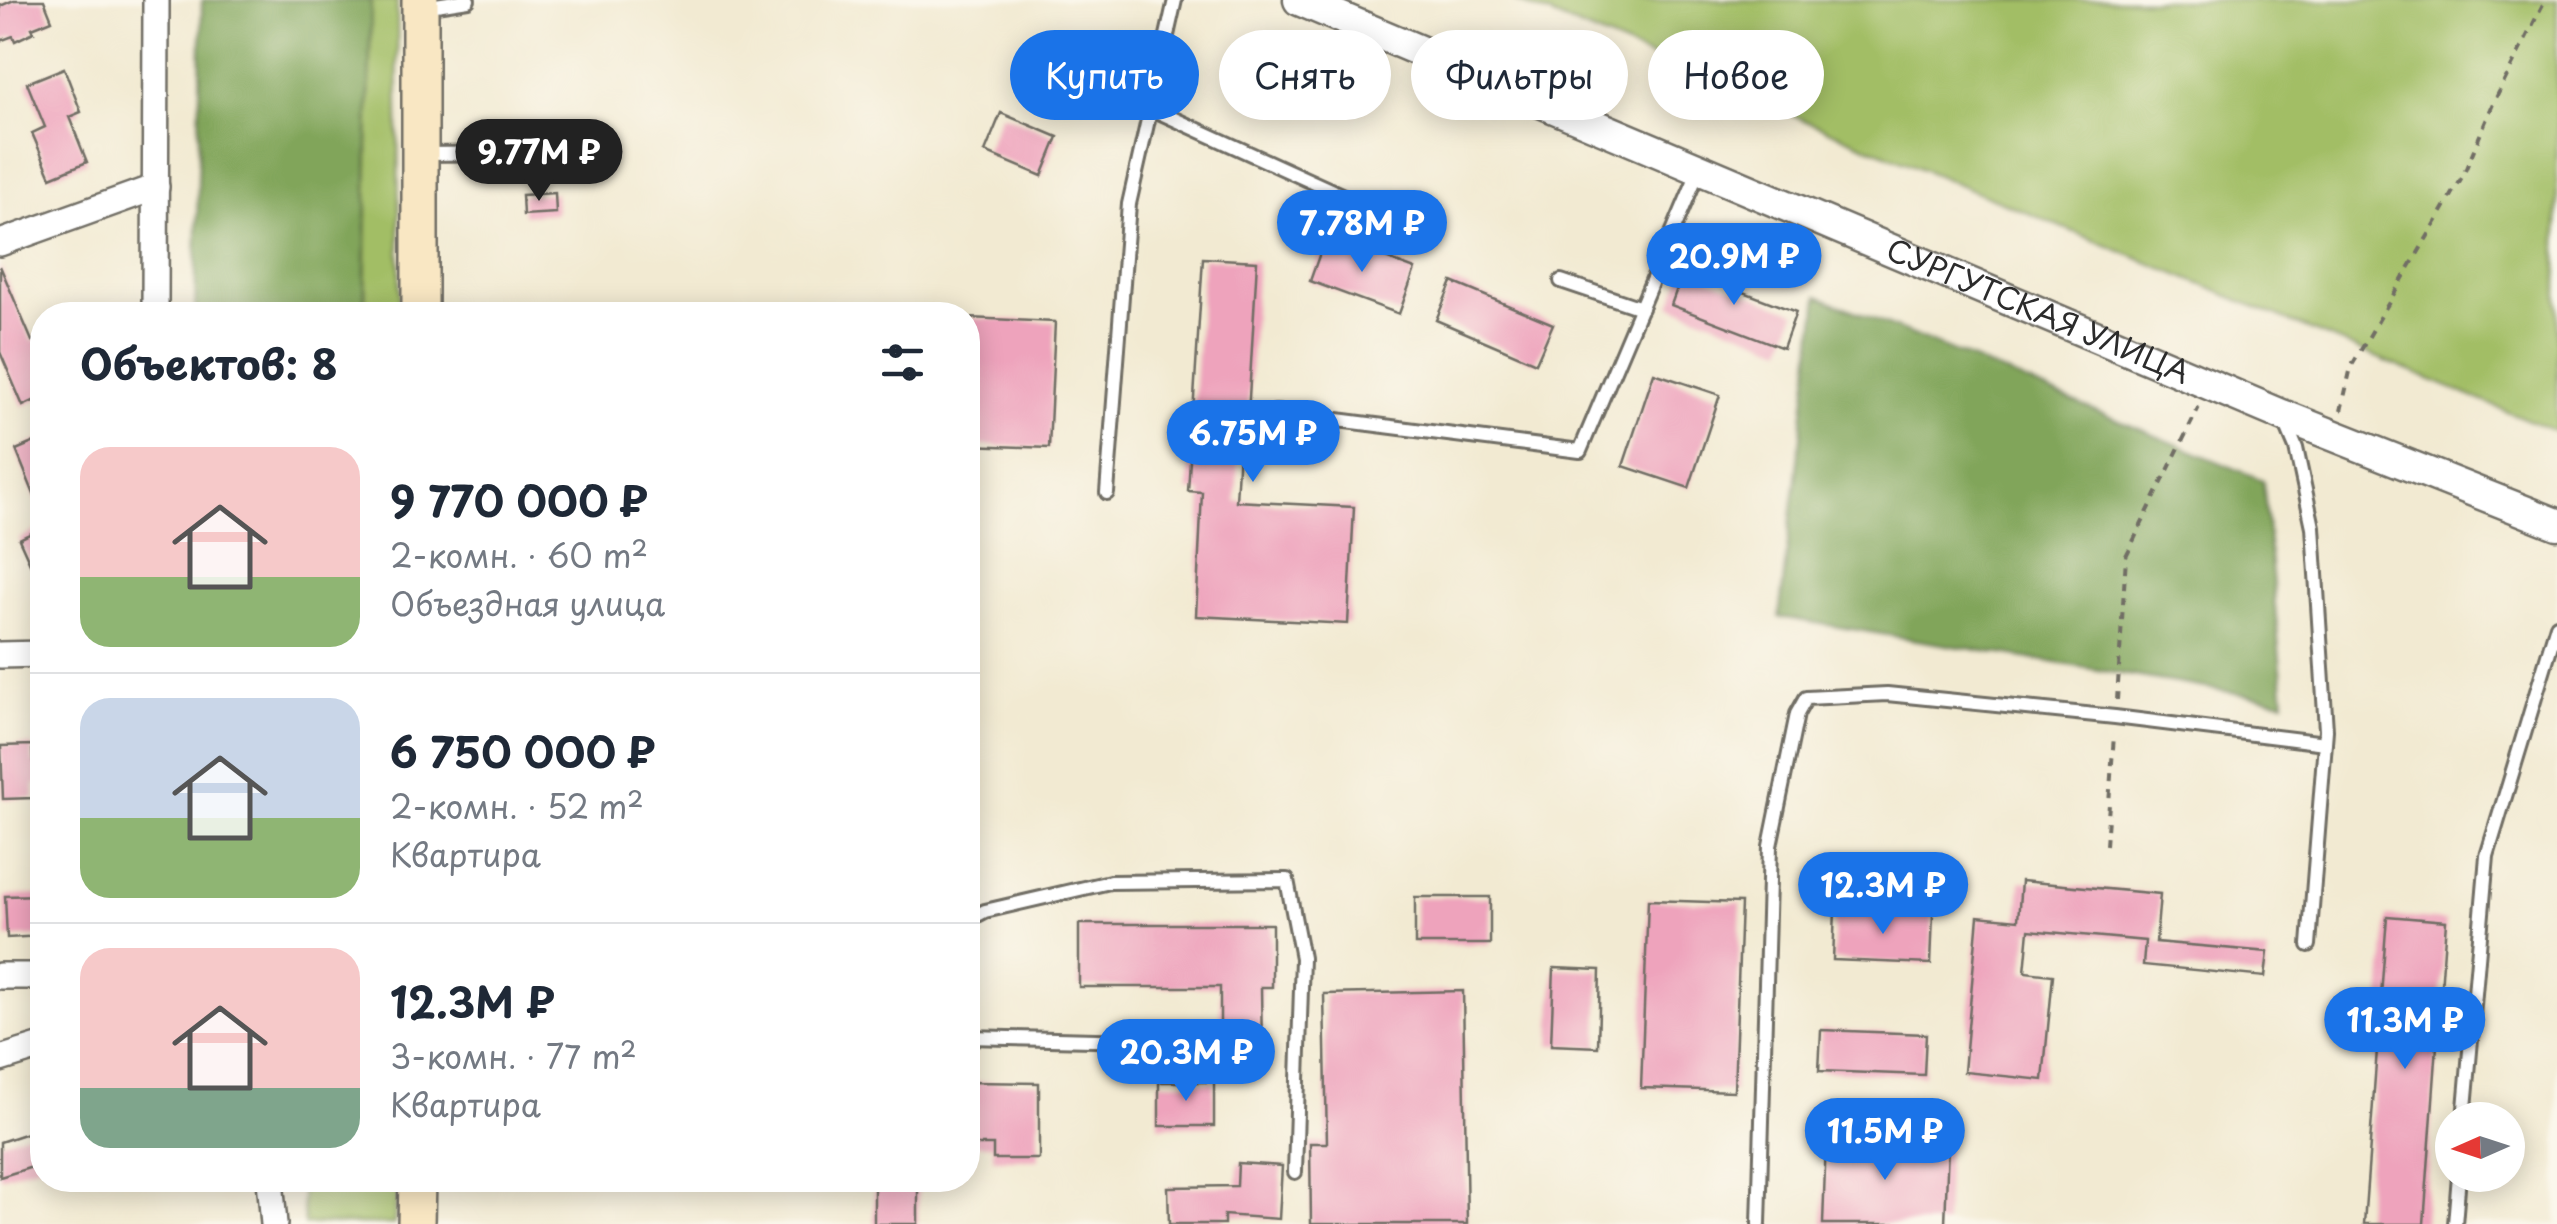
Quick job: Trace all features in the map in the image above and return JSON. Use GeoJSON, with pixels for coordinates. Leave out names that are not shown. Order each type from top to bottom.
{"type":"FeatureCollection","features":[{"type":"Feature","properties":{"kind":"main road"},"geometry":{"type":"LineString","coordinates":[[420,4],[420,302]]}},
{"type":"Feature","properties":{"kind":"main road"},"geometry":{"type":"LineString","coordinates":[[416,1224],[417,1192]]}},
{"type":"Feature","properties":{"kind":"street"},"geometry":{"type":"LineString","coordinates":[[155,302],[156,0]]}},
{"type":"Feature","properties":{"kind":"street","name":"СУРГУТСКАЯ УЛИЦА"},"geometry":{"type":"LineString","coordinates":[[1299,0],[2282,415],[2557,524]]}},
{"type":"Feature","properties":{"kind":"street"},"geometry":{"type":"LineString","coordinates":[[0,243],[156,187]]}},
{"type":"Feature","properties":{"kind":"street"},"geometry":{"type":"LineString","coordinates":[[0,655],[30,654]]}},
{"type":"Feature","properties":{"kind":"street"},"geometry":{"type":"LineString","coordinates":[[0,976],[30,976]]}},
{"type":"Feature","properties":{"kind":"street"},"geometry":{"type":"LineString","coordinates":[[0,1060],[30,1050]]}},
{"type":"Feature","properties":{"kind":"street"},"geometry":{"type":"LineString","coordinates":[[271,1192],[274,1224]]}},
{"type":"Feature","properties":{"kind":"lane"},"geometry":{"type":"LineString","coordinates":[[420,4],[468,0]]}},
{"type":"Feature","properties":{"kind":"lane"},"geometry":{"type":"LineString","coordinates":[[1168,30],[1175,0]]}},
{"type":"Feature","properties":{"kind":"lane"},"geometry":{"type":"LineString","coordinates":[[1106,493],[1129,204],[1147,120]]}},
{"type":"Feature","properties":{"kind":"lane"},"geometry":{"type":"LineString","coordinates":[[1176,120],[1407,225]]}},
{"type":"Feature","properties":{"kind":"lane"},"geometry":{"type":"LineString","coordinates":[[420,154],[517,153]]}},
{"type":"Feature","properties":{"kind":"lane"},"geometry":{"type":"LineString","coordinates":[[1275,412],[1580,451],[1699,170]]}},
{"type":"Feature","properties":{"kind":"lane"},"geometry":{"type":"LineString","coordinates":[[1561,281],[1641,308]]}},
{"type":"Feature","properties":{"kind":"lane"},"geometry":{"type":"LineString","coordinates":[[2282,415],[2296,448],[2313,528],[2325,743],[2309,945]]}},
{"type":"Feature","properties":{"kind":"lane"},"geometry":{"type":"LineString","coordinates":[[2466,1102],[2487,856],[2557,626]]}},
{"type":"Feature","properties":{"kind":"lane"},"geometry":{"type":"LineString","coordinates":[[1759,1224],[1770,846],[1796,714],[1806,698],[1887,694],[2325,743]]}},
{"type":"Feature","properties":{"kind":"lane"},"geometry":{"type":"LineString","coordinates":[[980,915],[1110,882],[1287,880],[1302,958],[1295,1172]]}},
{"type":"Feature","properties":{"kind":"lane"},"geometry":{"type":"LineString","coordinates":[[980,1037],[1137,1041]]}},
{"type":"Feature","properties":{"kind":"lane"},"geometry":{"type":"LineString","coordinates":[[2455,1224],[2458,1192]]}},
{"type":"Feature","properties":{"kind":"path"},"geometry":{"type":"LineString","coordinates":[[2335,436],[2351,367],[2462,178],[2544,0]]}},
{"type":"Feature","properties":{"kind":"path"},"geometry":{"type":"LineString","coordinates":[[2106,845],[2126,556],[2210,384]]}},
{"type":"Feature","properties":{"kind":"green space"},"geometry":{"type":"Polygon","coordinates":[[[202,0],[371,0],[364,302],[195,302],[202,0]]]}},
{"type":"Feature","properties":{"kind":"green space"},"geometry":{"type":"Polygon","coordinates":[[[371,0],[397,0],[400,302],[365,302],[371,0]]]}},
{"type":"Feature","properties":{"kind":"green space"},"geometry":{"type":"Polygon","coordinates":[[[1514,0],[2557,0],[2557,432],[1804,120],[1824,120],[1824,30],[1648,30],[1648,56],[1628,47],[1628,30],[1586,30],[1514,0]]]}},
{"type":"Feature","properties":{"kind":"green space"},"geometry":{"type":"Polygon","coordinates":[[[1818,296],[2263,480],[2284,701],[1779,617],[1818,296]]]}},
{"type":"Feature","properties":{"kind":"green space"},"geometry":{"type":"Polygon","coordinates":[[[302,1192],[398,1192],[394,1224],[304,1224],[302,1192]]]}},
{"type":"Feature","properties":{"kind":"building"},"geometry":{"type":"Polygon","coordinates":[[[14,0],[44,0],[52,20],[15,41],[13,36],[0,41],[0,6],[14,0]]]}},
{"type":"Feature","properties":{"kind":"building"},"geometry":{"type":"Polygon","coordinates":[[[64,68],[81,112],[69,117],[87,162],[51,177],[32,133],[45,127],[27,83],[64,68]]]}},
{"type":"Feature","properties":{"kind":"building"},"geometry":{"type":"Polygon","coordinates":[[[1001,113],[1058,137],[1042,176],[985,152],[1001,113]]]}},
{"type":"Feature","properties":{"kind":"building"},"geometry":{"type":"Polygon","coordinates":[[[555,193],[556,213],[523,215],[522,195],[555,193]]]}},
{"type":"Feature","properties":{"kind":"building"},"geometry":{"type":"Polygon","coordinates":[[[1326,236],[1415,269],[1399,314],[1310,281],[1326,236]]]}},
{"type":"Feature","properties":{"kind":"building"},"geometry":{"type":"Polygon","coordinates":[[[1203,258],[1257,261],[1247,432],[1240,431],[1236,501],[1354,507],[1348,624],[1196,616],[1202,492],[1188,491],[1203,258]]]}},
{"type":"Feature","properties":{"kind":"building"},"geometry":{"type":"Polygon","coordinates":[[[0,266],[30,336],[30,403],[23,406],[0,352],[0,266]]]}},
{"type":"Feature","properties":{"kind":"building"},"geometry":{"type":"Polygon","coordinates":[[[1684,269],[1796,312],[1783,348],[1671,305],[1684,269]]]}},
{"type":"Feature","properties":{"kind":"building"},"geometry":{"type":"Polygon","coordinates":[[[1452,282],[1553,324],[1536,363],[1436,320],[1452,282]]]}},
{"type":"Feature","properties":{"kind":"building"},"geometry":{"type":"Polygon","coordinates":[[[980,319],[1055,322],[1049,448],[980,445],[980,319]]]}},
{"type":"Feature","properties":{"kind":"building"},"geometry":{"type":"Polygon","coordinates":[[[1654,373],[1720,395],[1689,488],[1623,466],[1654,373]]]}},
{"type":"Feature","properties":{"kind":"building"},"geometry":{"type":"Polygon","coordinates":[[[30,444],[30,484],[16,450],[30,444]]]}},
{"type":"Feature","properties":{"kind":"building"},"geometry":{"type":"Polygon","coordinates":[[[30,534],[30,563],[19,539],[30,534]]]}},
{"type":"Feature","properties":{"kind":"building"},"geometry":{"type":"Polygon","coordinates":[[[30,745],[30,798],[3,799],[1,746],[30,745]]]}},
{"type":"Feature","properties":{"kind":"building"},"geometry":{"type":"Polygon","coordinates":[[[2021,881],[2160,894],[2156,942],[2268,952],[2265,977],[2143,965],[2145,941],[2029,930],[2025,972],[2053,975],[2043,1080],[1964,1072],[1978,916],[2018,920],[2021,881]]]}},
{"type":"Feature","properties":{"kind":"building"},"geometry":{"type":"Polygon","coordinates":[[[30,895],[30,937],[7,938],[5,896],[30,895]]]}},
{"type":"Feature","properties":{"kind":"building"},"geometry":{"type":"Polygon","coordinates":[[[1415,897],[1490,897],[1490,944],[1415,944],[1415,897]]]}},
{"type":"Feature","properties":{"kind":"building"},"geometry":{"type":"Polygon","coordinates":[[[1648,900],[1741,903],[1734,1091],[1641,1088],[1648,900]]]}},
{"type":"Feature","properties":{"kind":"building"},"geometry":{"type":"Polygon","coordinates":[[[1835,910],[1933,914],[1931,964],[1833,960],[1835,910]]]}},
{"type":"Feature","properties":{"kind":"building"},"geometry":{"type":"Polygon","coordinates":[[[2387,916],[2446,921],[2424,1224],[2364,1224],[2387,916]]]}},
{"type":"Feature","properties":{"kind":"building"},"geometry":{"type":"Polygon","coordinates":[[[1079,924],[1272,924],[1272,987],[1261,987],[1262,1051],[1220,1052],[1220,987],[1079,987],[1079,924]]]}},
{"type":"Feature","properties":{"kind":"building"},"geometry":{"type":"Polygon","coordinates":[[[1554,968],[1600,970],[1598,1047],[1551,1045],[1554,968]]]}},
{"type":"Feature","properties":{"kind":"building"},"geometry":{"type":"Polygon","coordinates":[[[1463,991],[1467,1224],[1311,1224],[1310,1143],[1327,1143],[1324,994],[1463,991]]]}},
{"type":"Feature","properties":{"kind":"building"},"geometry":{"type":"Polygon","coordinates":[[[1821,1030],[1926,1034],[1924,1075],[1819,1071],[1821,1030]]]}},
{"type":"Feature","properties":{"kind":"building"},"geometry":{"type":"Polygon","coordinates":[[[980,1082],[1039,1083],[1039,1159],[993,1159],[993,1145],[980,1145],[980,1082]]]}},
{"type":"Feature","properties":{"kind":"building"},"geometry":{"type":"Polygon","coordinates":[[[1159,1082],[1214,1082],[1214,1126],[1159,1126],[1159,1082]]]}},
{"type":"Feature","properties":{"kind":"building"},"geometry":{"type":"Polygon","coordinates":[[[30,1132],[30,1168],[0,1177],[0,1142],[30,1132]]]}},
{"type":"Feature","properties":{"kind":"building"},"geometry":{"type":"Polygon","coordinates":[[[1826,1140],[1948,1145],[1945,1224],[1823,1224],[1826,1140]]]}},
{"type":"Feature","properties":{"kind":"building"},"geometry":{"type":"Polygon","coordinates":[[[1238,1163],[1282,1166],[1279,1219],[1224,1215],[1224,1224],[1169,1224],[1168,1187],[1237,1186],[1238,1163]]]}},
{"type":"Feature","properties":{"kind":"building"},"geometry":{"type":"Polygon","coordinates":[[[874,1192],[918,1192],[918,1224],[874,1224],[874,1192]]]}}]}
